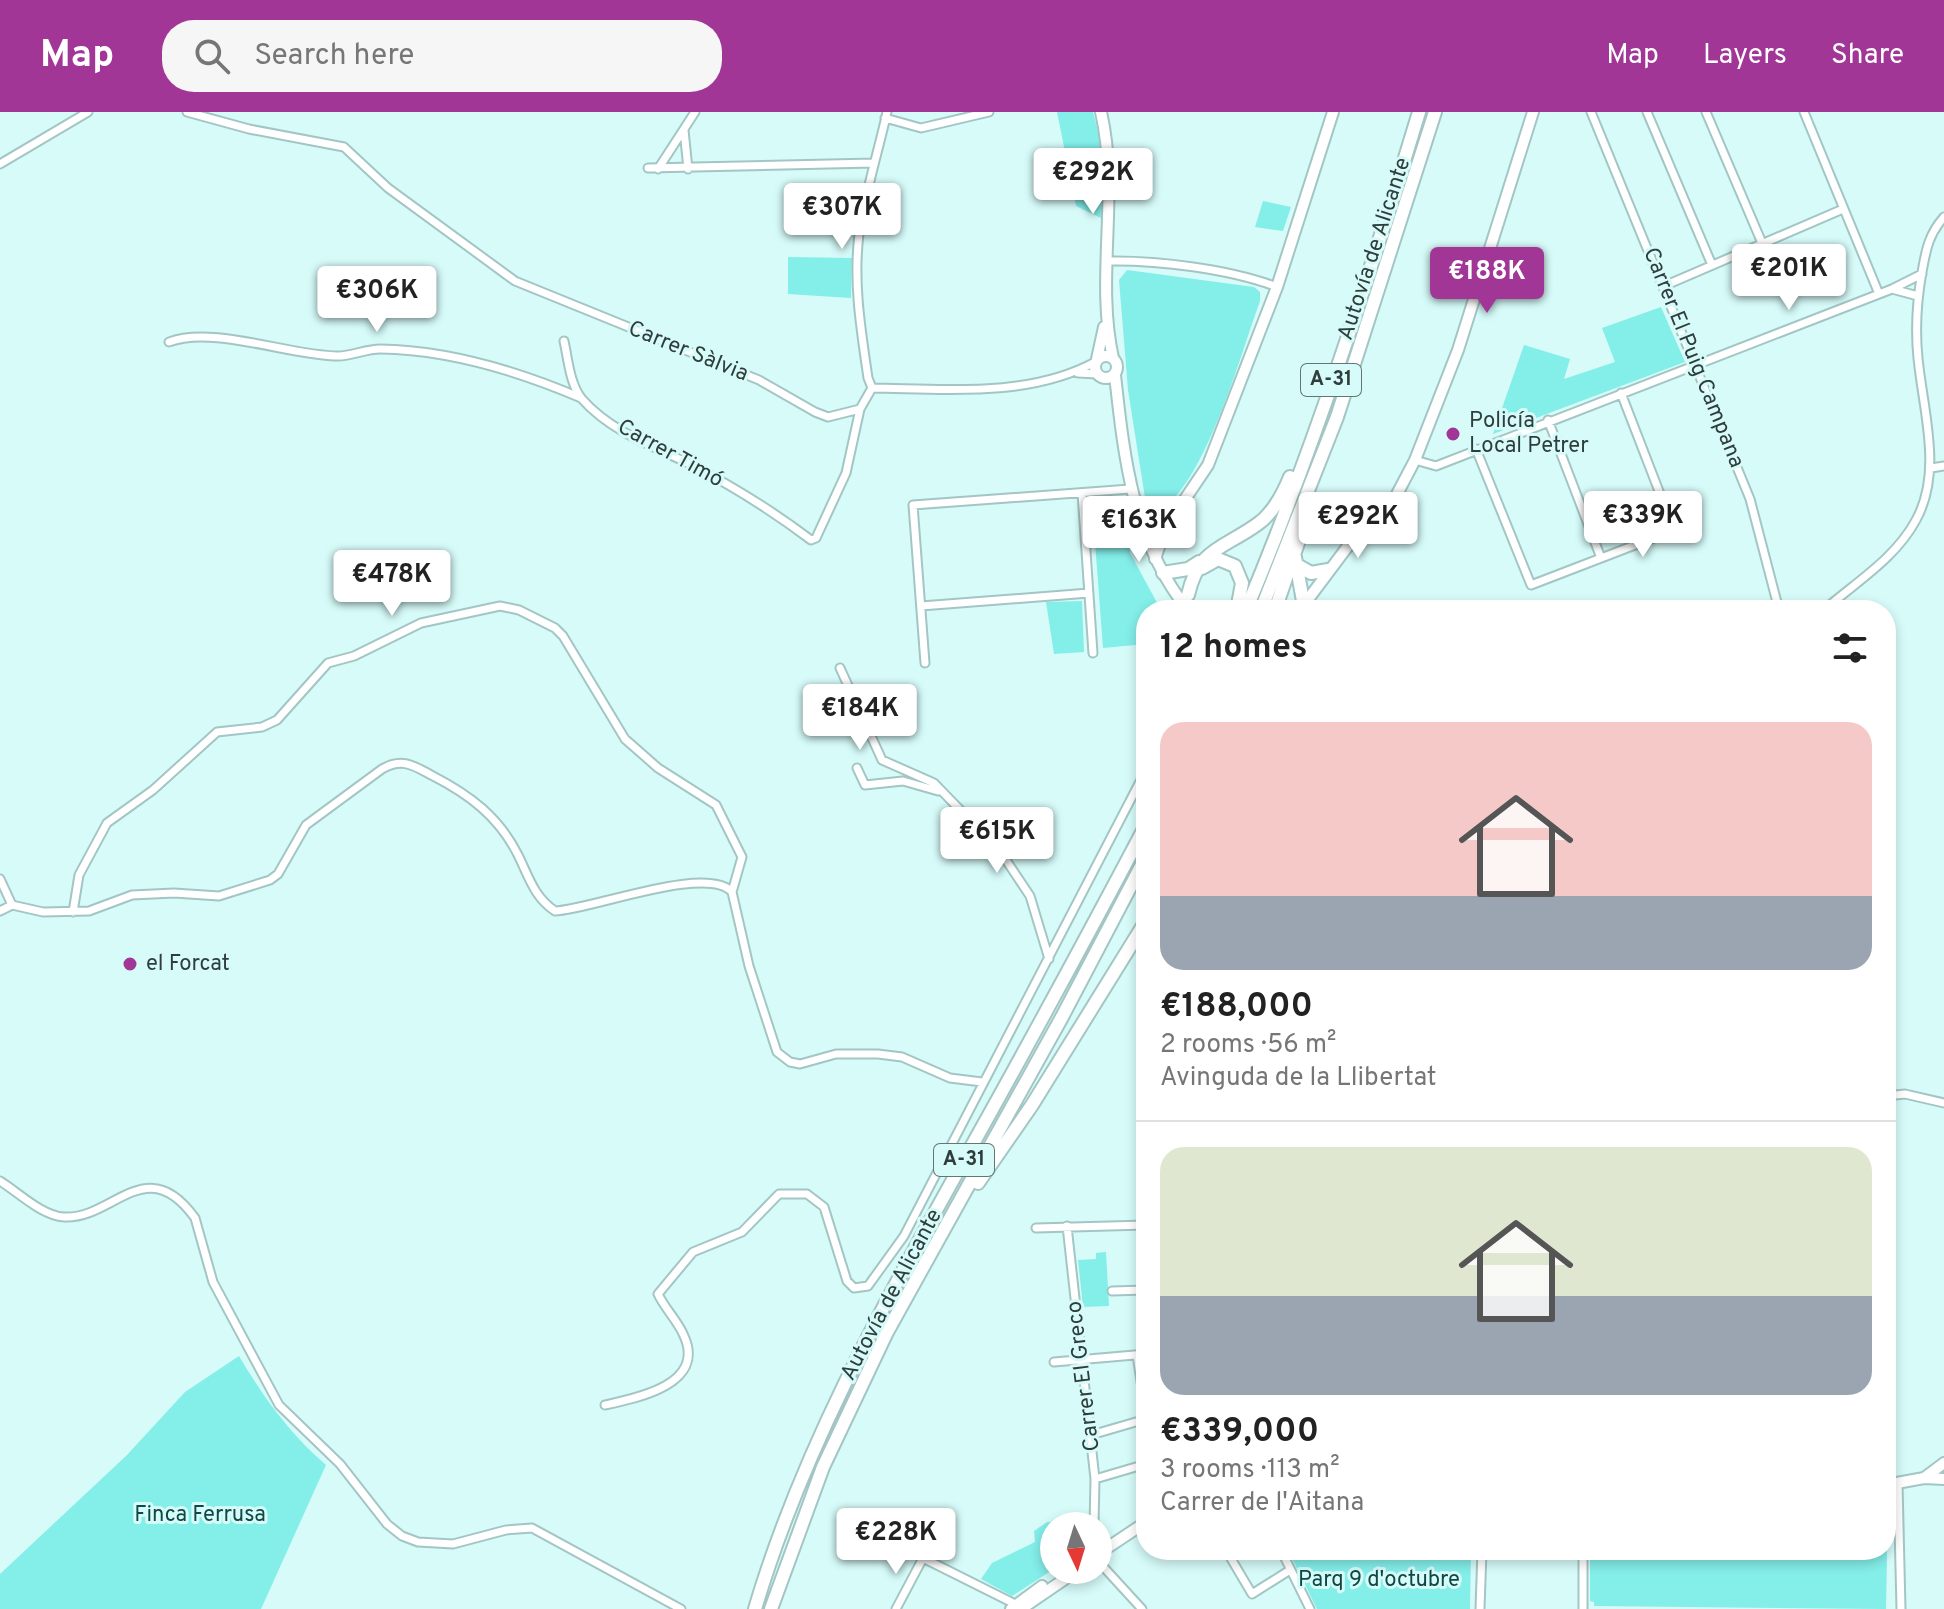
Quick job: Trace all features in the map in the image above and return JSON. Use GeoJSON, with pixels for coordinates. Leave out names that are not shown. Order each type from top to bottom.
{"type":"FeatureCollection","features":[{"type":"Feature","properties":{"kind":"highway","name":"Autovía de Alicante"},"geometry":{"type":"LineString","coordinates":[[1250,600],[1362,296],[1419,112]]}},
{"type":"Feature","properties":{"kind":"highway","name":"Autovía de Alicante"},"geometry":{"type":"LineString","coordinates":[[1265,600],[1317,472],[1380,288],[1435,112]]}},
{"type":"Feature","properties":{"kind":"highway"},"geometry":{"type":"LineString","coordinates":[[1163,573],[1188,569],[1269,513],[1310,439]]}},
{"type":"Feature","properties":{"kind":"highway"},"geometry":{"type":"LineString","coordinates":[[1279,600],[1296,560],[1316,493],[1317,472]]}},
{"type":"Feature","properties":{"kind":"highway"},"geometry":{"type":"LineString","coordinates":[[1194,576],[1218,559],[1235,566],[1242,583],[1239,600]]}},
{"type":"Feature","properties":{"kind":"highway"},"geometry":{"type":"LineString","coordinates":[[1188,595],[1201,560]]}},
{"type":"Feature","properties":{"kind":"highway"},"geometry":{"type":"LineString","coordinates":[[1296,560],[1311,573],[1328,570]]}},
{"type":"Feature","properties":{"kind":"highway"},"geometry":{"type":"LineString","coordinates":[[1296,560],[1301,600]]}},
{"type":"Feature","properties":{"kind":"highway","name":"Autovía de Alicante"},"geometry":{"type":"LineString","coordinates":[[755,1609],[808,1462],[874,1323],[1061,987],[1136,844]]}},
{"type":"Feature","properties":{"kind":"highway","name":"Autovía de Alicante"},"geometry":{"type":"LineString","coordinates":[[771,1609],[823,1467],[887,1332],[1136,875]]}},
{"type":"Feature","properties":{"kind":"highway"},"geometry":{"type":"LineString","coordinates":[[953,1212],[969,1198],[1032,1105],[1136,937]]}},
{"type":"Feature","properties":{"kind":"street"},"geometry":{"type":"LineString","coordinates":[[0,164],[88,112]]}},
{"type":"Feature","properties":{"kind":"street","name":"Carrer Sàlvia"},"geometry":{"type":"LineString","coordinates":[[187,112],[249,129],[344,147],[388,188],[515,281],[759,380],[828,417],[860,409]]}},
{"type":"Feature","properties":{"kind":"street"},"geometry":{"type":"LineString","coordinates":[[658,169],[695,112]]}},
{"type":"Feature","properties":{"kind":"street"},"geometry":{"type":"LineString","coordinates":[[872,388],[868,378],[857,274],[859,235],[886,115],[921,128],[989,112]]}},
{"type":"Feature","properties":{"kind":"street"},"geometry":{"type":"LineString","coordinates":[[1101,112],[1111,207],[1106,317],[1098,368],[1119,415]]}},
{"type":"Feature","properties":{"kind":"street"},"geometry":{"type":"LineString","coordinates":[[1155,559],[1169,520],[1208,465],[1277,287],[1333,112]]}},
{"type":"Feature","properties":{"kind":"street"},"geometry":{"type":"LineString","coordinates":[[1306,600],[1328,570],[1395,498],[1415,460],[1458,350],[1533,112]]}},
{"type":"Feature","properties":{"kind":"street","name":"Carrer El Puig Campana"},"geometry":{"type":"LineString","coordinates":[[1591,112],[1697,363],[1750,499],[1776,600]]}},
{"type":"Feature","properties":{"kind":"street"},"geometry":{"type":"LineString","coordinates":[[1647,112],[1712,265]]}},
{"type":"Feature","properties":{"kind":"street"},"geometry":{"type":"LineString","coordinates":[[1706,112],[1762,243]]}},
{"type":"Feature","properties":{"kind":"street"},"geometry":{"type":"LineString","coordinates":[[1804,112],[1879,294]]}},
{"type":"Feature","properties":{"kind":"street"},"geometry":{"type":"LineString","coordinates":[[684,130],[688,169]]}},
{"type":"Feature","properties":{"kind":"street"},"geometry":{"type":"LineString","coordinates":[[667,155],[677,154],[687,159]]}},
{"type":"Feature","properties":{"kind":"street"},"geometry":{"type":"LineString","coordinates":[[648,168],[874,163]]}},
{"type":"Feature","properties":{"kind":"street"},"geometry":{"type":"LineString","coordinates":[[1664,286],[1843,209]]}},
{"type":"Feature","properties":{"kind":"street"},"geometry":{"type":"LineString","coordinates":[[1836,600],[1897,549],[1928,492],[1931,468],[1917,353],[1918,296],[1929,234],[1944,217]]}},
{"type":"Feature","properties":{"kind":"street"},"geometry":{"type":"LineString","coordinates":[[1107,261],[1129,261],[1254,278],[1277,287]]}},
{"type":"Feature","properties":{"kind":"street"},"geometry":{"type":"LineString","coordinates":[[1415,460],[1436,466],[1892,289],[1922,274]]}},
{"type":"Feature","properties":{"kind":"street"},"geometry":{"type":"LineString","coordinates":[[1892,289],[1918,296]]}},
{"type":"Feature","properties":{"kind":"street"},"geometry":{"type":"LineString","coordinates":[[1106,317],[1113,358],[1117,363],[1115,375],[1119,415],[1136,512],[1155,559],[1182,600]]}},
{"type":"Feature","properties":{"kind":"street","name":"Carrer Timó"},"geometry":{"type":"LineString","coordinates":[[169,342],[194,338],[339,356],[379,349],[454,358],[512,370],[581,398],[630,436],[757,502],[811,540],[816,538],[846,473],[860,409]]}},
{"type":"Feature","properties":{"kind":"street"},"geometry":{"type":"LineString","coordinates":[[564,341],[581,398]]}},
{"type":"Feature","properties":{"kind":"street"},"geometry":{"type":"LineString","coordinates":[[1098,368],[1102,356],[1113,358]]}},
{"type":"Feature","properties":{"kind":"street"},"geometry":{"type":"LineString","coordinates":[[872,388],[976,390],[1098,368],[1115,375]]}},
{"type":"Feature","properties":{"kind":"street"},"geometry":{"type":"LineString","coordinates":[[860,409],[872,388]]}},
{"type":"Feature","properties":{"kind":"street"},"geometry":{"type":"LineString","coordinates":[[1476,449],[1531,585],[1674,530],[1621,393]]}},
{"type":"Feature","properties":{"kind":"street"},"geometry":{"type":"LineString","coordinates":[[1548,420],[1601,558]]}},
{"type":"Feature","properties":{"kind":"street"},"geometry":{"type":"LineString","coordinates":[[1931,468],[1944,466]]}},
{"type":"Feature","properties":{"kind":"street"},"geometry":{"type":"LineString","coordinates":[[925,663],[913,505],[1130,489]]}},
{"type":"Feature","properties":{"kind":"street"},"geometry":{"type":"LineString","coordinates":[[1082,493],[1093,653]]}},
{"type":"Feature","properties":{"kind":"street"},"geometry":{"type":"LineString","coordinates":[[1136,512],[1152,521],[1169,520]]}},
{"type":"Feature","properties":{"kind":"street"},"geometry":{"type":"LineString","coordinates":[[1145,538],[1169,520]]}},
{"type":"Feature","properties":{"kind":"street"},"geometry":{"type":"LineString","coordinates":[[1163,573],[1188,595],[1188,600]]}},
{"type":"Feature","properties":{"kind":"street"},"geometry":{"type":"LineString","coordinates":[[921,606],[1089,593]]}},
{"type":"Feature","properties":{"kind":"street"},"geometry":{"type":"LineString","coordinates":[[73,912],[79,875],[107,823],[153,790],[217,732],[262,727],[277,720],[328,663],[354,656],[421,623],[500,606],[519,610],[555,628],[584,668],[625,739],[658,768],[716,805],[742,857],[732,892],[749,966],[777,1052],[790,1062],[800,1064],[836,1054],[902,1057],[950,1078],[982,1082]]}},
{"type":"Feature","properties":{"kind":"street"},"geometry":{"type":"LineString","coordinates":[[840,668],[882,760],[934,783],[1000,851],[1030,896],[1049,959]]}},
{"type":"Feature","properties":{"kind":"street"},"geometry":{"type":"LineString","coordinates":[[0,911],[12,905],[43,912],[89,911],[132,895],[219,896],[270,880],[278,874],[306,825],[393,763],[408,763],[465,792],[484,807],[517,853],[531,885],[544,904],[555,911],[672,886],[716,883],[732,892]]}},
{"type":"Feature","properties":{"kind":"street"},"geometry":{"type":"LineString","coordinates":[[857,768],[865,785],[903,781],[940,792]]}},
{"type":"Feature","properties":{"kind":"street"},"geometry":{"type":"LineString","coordinates":[[605,1405],[667,1387],[679,1378],[689,1355],[684,1336],[658,1294],[693,1252],[742,1232],[779,1194],[797,1192],[817,1199],[824,1207],[847,1281],[854,1288],[868,1286],[904,1236],[1136,789]]}},
{"type":"Feature","properties":{"kind":"street"},"geometry":{"type":"LineString","coordinates":[[0,879],[12,905]]}},
{"type":"Feature","properties":{"kind":"street"},"geometry":{"type":"LineString","coordinates":[[1896,1095],[1905,1094],[1944,1103]]}},
{"type":"Feature","properties":{"kind":"street"},"geometry":{"type":"LineString","coordinates":[[0,1181],[61,1218],[80,1216],[139,1189],[163,1190],[190,1210],[213,1282],[279,1405],[340,1464],[387,1524],[402,1536],[418,1542],[470,1543],[506,1530],[532,1528],[681,1609]]}},
{"type":"Feature","properties":{"kind":"street"},"geometry":{"type":"LineString","coordinates":[[1036,1228],[1136,1225]]}},
{"type":"Feature","properties":{"kind":"street","name":"Carrer El Greco"},"geometry":{"type":"LineString","coordinates":[[1067,1226],[1091,1435],[1094,1512]]}},
{"type":"Feature","properties":{"kind":"street"},"geometry":{"type":"LineString","coordinates":[[1112,1291],[1136,1290]]}},
{"type":"Feature","properties":{"kind":"street"},"geometry":{"type":"LineString","coordinates":[[1054,1362],[1136,1355]]}},
{"type":"Feature","properties":{"kind":"street"},"geometry":{"type":"LineString","coordinates":[[1091,1435],[1136,1420]]}},
{"type":"Feature","properties":{"kind":"street"},"geometry":{"type":"LineString","coordinates":[[1924,1478],[1944,1463]]}},
{"type":"Feature","properties":{"kind":"street"},"geometry":{"type":"LineString","coordinates":[[1095,1479],[1136,1467]]}},
{"type":"Feature","properties":{"kind":"street"},"geometry":{"type":"LineString","coordinates":[[1901,1609],[1898,1484],[1924,1478],[1944,1479]]}},
{"type":"Feature","properties":{"kind":"street"},"geometry":{"type":"LineString","coordinates":[[1112,1545],[1136,1529]]}},
{"type":"Feature","properties":{"kind":"street"},"geometry":{"type":"LineString","coordinates":[[896,1609],[923,1558],[1019,1608]]}},
{"type":"Feature","properties":{"kind":"street"},"geometry":{"type":"LineString","coordinates":[[1232,1560],[1252,1594],[1290,1570]]}},
{"type":"Feature","properties":{"kind":"street"},"geometry":{"type":"LineString","coordinates":[[1286,1560],[1310,1609]]}},
{"type":"Feature","properties":{"kind":"street"},"geometry":{"type":"LineString","coordinates":[[1480,1609],[1482,1560]]}},
{"type":"Feature","properties":{"kind":"street"},"geometry":{"type":"LineString","coordinates":[[1581,1560],[1583,1609]]}},
{"type":"Feature","properties":{"kind":"street"},"geometry":{"type":"LineString","coordinates":[[1112,1576],[1142,1609]]}},
{"type":"Feature","properties":{"kind":"street"},"geometry":{"type":"LineString","coordinates":[[1019,1608],[1049,1584]]}},
{"type":"Feature","properties":{"kind":"street"},"geometry":{"type":"LineString","coordinates":[[1019,1608],[1056,1584]]}},
{"type":"Feature","properties":{"kind":"green space"},"geometry":{"type":"Polygon","coordinates":[[[1057,112],[1093,112],[1101,143],[1105,220],[1076,206],[1057,112]]]}},
{"type":"Feature","properties":{"kind":"green space"},"geometry":{"type":"Polygon","coordinates":[[[1263,201],[1291,207],[1283,231],[1255,227],[1263,201]]]}},
{"type":"Feature","properties":{"kind":"green space"},"geometry":{"type":"Polygon","coordinates":[[[788,257],[852,258],[851,298],[788,294],[788,257]]]}},
{"type":"Feature","properties":{"kind":"green space"},"geometry":{"type":"Polygon","coordinates":[[[1127,270],[1254,287],[1260,292],[1260,301],[1232,383],[1206,447],[1175,497],[1158,512],[1152,511],[1146,504],[1128,390],[1119,280],[1127,270]]]}},
{"type":"Feature","properties":{"kind":"green space"},"geometry":{"type":"Polygon","coordinates":[[[1661,307],[1685,362],[1493,434],[1524,345],[1570,359],[1564,379],[1615,362],[1602,328],[1661,307]]]}},
{"type":"Feature","properties":{"kind":"green space"},"geometry":{"type":"Polygon","coordinates":[[[1121,499],[1130,553],[1156,600],[1136,600],[1136,645],[1103,648],[1092,502],[1121,499]]]}},
{"type":"Feature","properties":{"kind":"green space"},"geometry":{"type":"Polygon","coordinates":[[[1082,601],[1084,652],[1054,654],[1046,602],[1082,601]]]}},
{"type":"Feature","properties":{"kind":"green space"},"geometry":{"type":"Polygon","coordinates":[[[1106,1252],[1109,1306],[1083,1307],[1078,1260],[1096,1259],[1096,1253],[1106,1252]]]}},
{"type":"Feature","properties":{"kind":"green space","name":"Finca Ferrusa"},"geometry":{"type":"Polygon","coordinates":[[[239,1356],[278,1414],[326,1465],[261,1609],[0,1609],[0,1574],[127,1455],[185,1392],[239,1356]]]}},
{"type":"Feature","properties":{"kind":"green space"},"geometry":{"type":"Polygon","coordinates":[[[1040,1527],[1040,1578],[1012,1596],[981,1579],[992,1563],[1035,1542],[1034,1531],[1040,1527]]]}},
{"type":"Feature","properties":{"kind":"green space","name":"Parq 9 d'octubre"},"geometry":{"type":"Polygon","coordinates":[[[1293,1560],[1471,1560],[1470,1609],[1317,1609],[1293,1560]]]}},
{"type":"Feature","properties":{"kind":"green space"},"geometry":{"type":"Polygon","coordinates":[[[1590,1560],[1887,1560],[1886,1609],[1594,1606],[1594,1602],[1590,1601],[1590,1560]]]}},
{"type":"Feature","properties":{"kind":"place","name":"Policía Local Petrer"},"geometry":{"type":"Point","coordinates":[1453,434]}},
{"type":"Feature","properties":{"kind":"place","name":"el Forcat"},"geometry":{"type":"Point","coordinates":[130,964]}}]}
